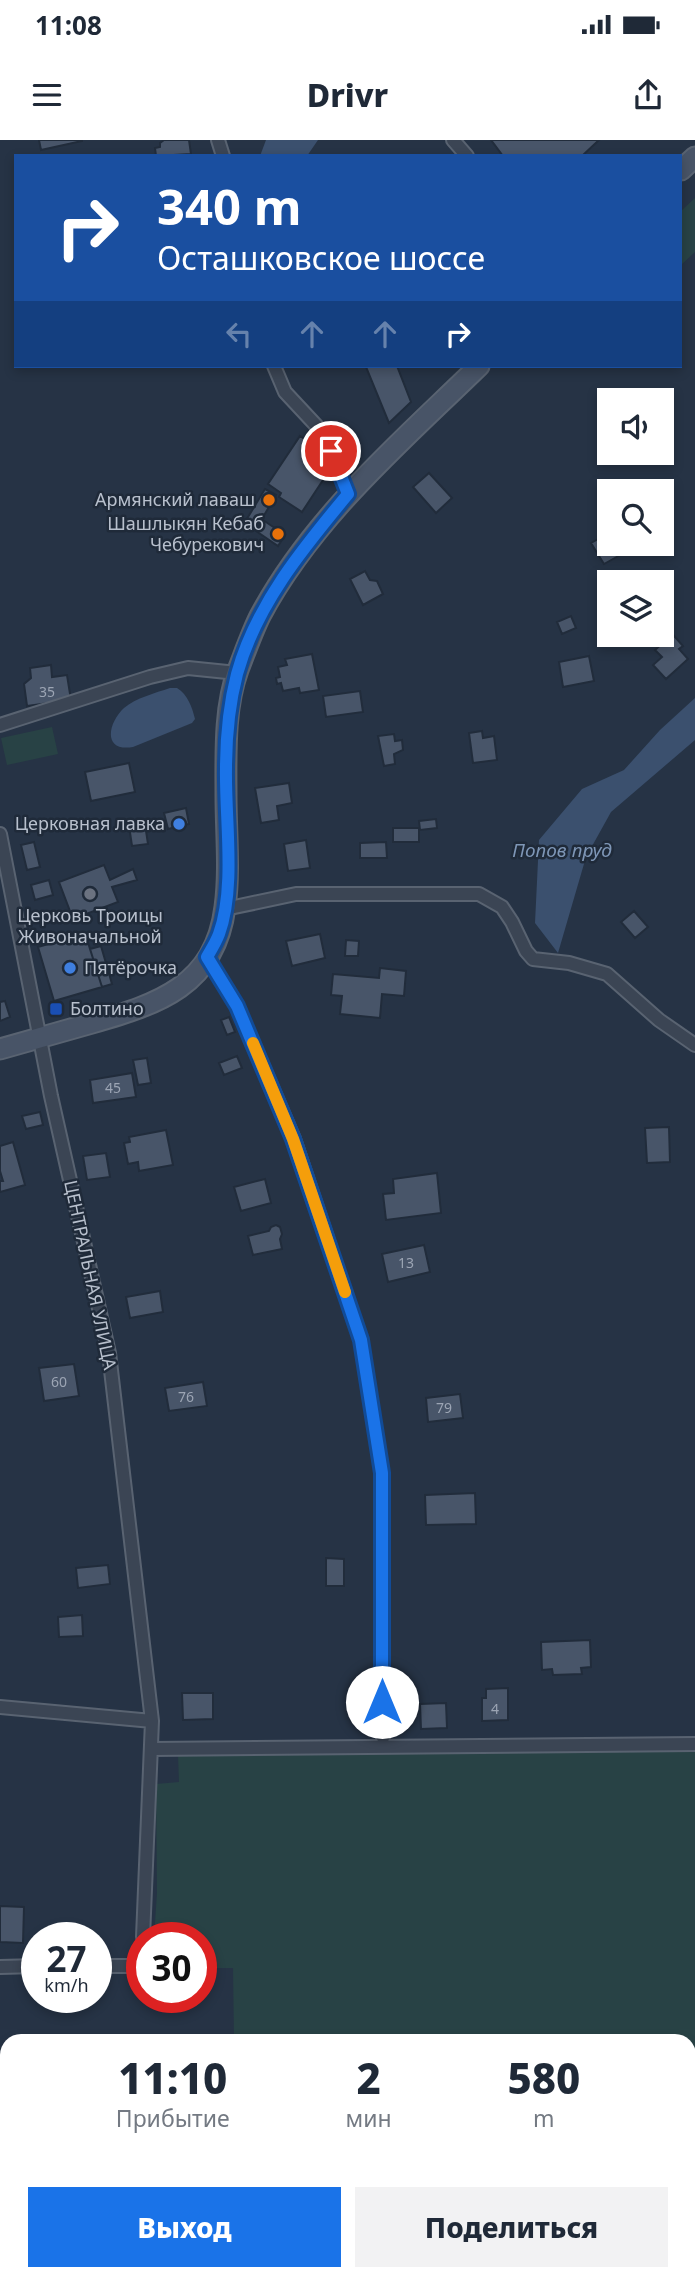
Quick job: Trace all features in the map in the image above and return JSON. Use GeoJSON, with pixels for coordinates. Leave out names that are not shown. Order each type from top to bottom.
{"type":"FeatureCollection","features":[{"type":"Feature","properties":{"kind":"main road"},"geometry":{"type":"LineString","coordinates":[[682,169],[695,157]]}},
{"type":"Feature","properties":{"kind":"main road"},"geometry":{"type":"LineString","coordinates":[[0,1049],[158,1002],[193,977],[219,934],[225,909],[228,875],[226,768],[229,720],[237,673],[260,617],[295,559],[348,494],[477,368]]}},
{"type":"Feature","properties":{"kind":"street"},"geometry":{"type":"LineString","coordinates":[[453,140],[465,154]]}},
{"type":"Feature","properties":{"kind":"street"},"geometry":{"type":"LineString","coordinates":[[275,368],[285,391],[326,436],[348,494]]}},
{"type":"Feature","properties":{"kind":"street"},"geometry":{"type":"LineString","coordinates":[[0,725],[150,677],[188,668],[237,673]]}},
{"type":"Feature","properties":{"kind":"street","name":"ЦЕНТРАЛЬНАЯ УЛИЦА"},"geometry":{"type":"LineString","coordinates":[[0,834],[51,1096],[109,1353],[152,1721],[144,1922]]}},
{"type":"Feature","properties":{"kind":"street"},"geometry":{"type":"LineString","coordinates":[[225,909],[296,894],[479,894],[502,907],[533,959],[569,963],[607,974],[659,1020],[695,1045]]}},
{"type":"Feature","properties":{"kind":"street"},"geometry":{"type":"LineString","coordinates":[[207,957],[237,1006],[293,1139],[361,1340],[382,1473],[383,1738]]}},
{"type":"Feature","properties":{"kind":"street"},"geometry":{"type":"LineString","coordinates":[[0,1707],[152,1721]]}},
{"type":"Feature","properties":{"kind":"street"},"geometry":{"type":"LineString","coordinates":[[152,1749],[695,1744]]}},
{"type":"Feature","properties":{"kind":"street"},"geometry":{"type":"LineString","coordinates":[[0,1967],[21,1966]]}},
{"type":"Feature","properties":{"kind":"green space"},"geometry":{"type":"Polygon","coordinates":[[[695,198],[695,252],[682,264],[682,210],[695,198]]]}},
{"type":"Feature","properties":{"kind":"green space"},"geometry":{"type":"Polygon","coordinates":[[[52,727],[58,754],[7,765],[1,738],[52,727]]]}},
{"type":"Feature","properties":{"kind":"green space"},"geometry":{"type":"Polygon","coordinates":[[[695,1744],[695,2034],[234,2034],[233,1968],[217,1968],[217,1922],[155,1922],[156,1784],[179,1782],[178,1755],[695,1744]]]}},
{"type":"Feature","properties":{"kind":"water"},"geometry":{"type":"Polygon","coordinates":[[[266,140],[318,140],[308,154],[261,154],[266,140]]]}},
{"type":"Feature","properties":{"kind":"water"},"geometry":{"type":"Polygon","coordinates":[[[170,688],[177,688],[187,698],[195,719],[192,723],[133,747],[116,745],[112,741],[114,721],[124,708],[170,688]]]}},
{"type":"Feature","properties":{"kind":"water","name":"Попов пруд"},"geometry":{"type":"Polygon","coordinates":[[[695,698],[695,740],[611,812],[586,857],[558,953],[535,923],[539,840],[582,789],[624,770],[660,730],[695,698]]]}},
{"type":"Feature","properties":{"kind":"building"},"geometry":{"type":"Polygon","coordinates":[[[39,140],[82,140],[82,141],[41,150],[39,140]]]}},
{"type":"Feature","properties":{"kind":"building"},"geometry":{"type":"Polygon","coordinates":[[[164,140],[189,140],[191,154],[156,154],[155,148],[160,147],[164,140]]]}},
{"type":"Feature","properties":{"kind":"building"},"geometry":{"type":"Polygon","coordinates":[[[491,140],[599,140],[584,154],[502,154],[491,140]]]}},
{"type":"Feature","properties":{"kind":"building"},"geometry":{"type":"Polygon","coordinates":[[[366,368],[398,368],[411,402],[389,423],[366,368]]]}},
{"type":"Feature","properties":{"kind":"building"},"geometry":{"type":"Polygon","coordinates":[[[300,436],[315,446],[327,474],[302,512],[279,497],[281,493],[268,484],[300,436]]]}},
{"type":"Feature","properties":{"kind":"building"},"geometry":{"type":"Polygon","coordinates":[[[429,473],[452,498],[436,513],[413,487],[429,473]]]}},
{"type":"Feature","properties":{"kind":"building"},"geometry":{"type":"Polygon","coordinates":[[[265,489],[276,495],[256,529],[245,522],[265,489]]]}},
{"type":"Feature","properties":{"kind":"building"},"geometry":{"type":"Polygon","coordinates":[[[263,520],[285,535],[278,546],[256,531],[263,520]]]}},
{"type":"Feature","properties":{"kind":"building"},"geometry":{"type":"Polygon","coordinates":[[[597,540],[597,553],[591,543],[597,540]]]}},
{"type":"Feature","properties":{"kind":"building"},"geometry":{"type":"Polygon","coordinates":[[[599,556],[618,556],[604,564],[599,556]]]}},
{"type":"Feature","properties":{"kind":"building"},"geometry":{"type":"Polygon","coordinates":[[[365,571],[370,580],[377,581],[383,594],[363,605],[350,579],[365,571]]]}},
{"type":"Feature","properties":{"kind":"building"},"geometry":{"type":"Polygon","coordinates":[[[571,616],[576,628],[562,634],[557,622],[571,616]]]}},
{"type":"Feature","properties":{"kind":"building"},"geometry":{"type":"Polygon","coordinates":[[[674,636],[683,646],[679,649],[688,659],[666,679],[653,665],[662,657],[655,650],[658,647],[674,647],[674,636]]]}},
{"type":"Feature","properties":{"kind":"building"},"geometry":{"type":"Polygon","coordinates":[[[312,654],[319,690],[300,693],[299,688],[283,691],[281,683],[277,684],[276,678],[280,677],[278,667],[287,665],[285,659],[312,654]]]}},
{"type":"Feature","properties":{"kind":"building"},"geometry":{"type":"Polygon","coordinates":[[[589,656],[594,681],[563,687],[559,662],[589,656]]]}},
{"type":"Feature","properties":{"kind":"building"},"geometry":{"type":"Polygon","coordinates":[[[51,665],[52,677],[67,675],[71,700],[27,706],[24,684],[31,678],[30,668],[51,665]]]}},
{"type":"Feature","properties":{"kind":"building"},"geometry":{"type":"Polygon","coordinates":[[[360,691],[363,712],[326,717],[323,696],[360,691]]]}},
{"type":"Feature","properties":{"kind":"building"},"geometry":{"type":"Polygon","coordinates":[[[482,731],[483,738],[494,736],[497,760],[473,763],[469,733],[482,731]]]}},
{"type":"Feature","properties":{"kind":"building"},"geometry":{"type":"Polygon","coordinates":[[[394,734],[395,741],[402,740],[403,750],[394,754],[395,764],[384,766],[378,736],[394,734]]]}},
{"type":"Feature","properties":{"kind":"building"},"geometry":{"type":"Polygon","coordinates":[[[129,763],[135,792],[91,801],[85,772],[129,763]]]}},
{"type":"Feature","properties":{"kind":"building"},"geometry":{"type":"Polygon","coordinates":[[[289,783],[292,803],[277,806],[279,820],[261,823],[255,788],[289,783]]]}},
{"type":"Feature","properties":{"kind":"building"},"geometry":{"type":"Polygon","coordinates":[[[186,808],[189,824],[168,829],[164,813],[186,808]]]}},
{"type":"Feature","properties":{"kind":"building"},"geometry":{"type":"Polygon","coordinates":[[[436,819],[437,828],[420,830],[419,821],[436,819]]]}},
{"type":"Feature","properties":{"kind":"building"},"geometry":{"type":"Polygon","coordinates":[[[145,824],[148,844],[132,846],[129,826],[145,824]]]}},
{"type":"Feature","properties":{"kind":"building"},"geometry":{"type":"Polygon","coordinates":[[[393,828],[419,828],[419,842],[393,842],[393,828]]]}},
{"type":"Feature","properties":{"kind":"building"},"geometry":{"type":"Polygon","coordinates":[[[306,840],[310,868],[288,871],[284,844],[306,840]]]}},
{"type":"Feature","properties":{"kind":"building"},"geometry":{"type":"Polygon","coordinates":[[[34,842],[40,867],[27,870],[21,845],[34,842]]]}},
{"type":"Feature","properties":{"kind":"building"},"geometry":{"type":"Polygon","coordinates":[[[386,842],[387,858],[360,858],[360,843],[386,842]]]}},
{"type":"Feature","properties":{"kind":"building","name":"Церковь Троицы Живоначальной"},"geometry":{"type":"Polygon","coordinates":[[[104,865],[110,880],[133,869],[137,880],[112,887],[118,902],[73,919],[59,882],[104,865]]]}},
{"type":"Feature","properties":{"kind":"building"},"geometry":{"type":"Polygon","coordinates":[[[49,880],[53,895],[35,900],[31,885],[49,880]]]}},
{"type":"Feature","properties":{"kind":"building"},"geometry":{"type":"Polygon","coordinates":[[[634,911],[648,927],[635,938],[621,922],[634,911]]]}},
{"type":"Feature","properties":{"kind":"building","name":"Пятёрочка"},"geometry":{"type":"Polygon","coordinates":[[[85,933],[102,987],[54,1001],[38,947],[85,933]]]}},
{"type":"Feature","properties":{"kind":"building"},"geometry":{"type":"Polygon","coordinates":[[[320,934],[325,958],[292,966],[286,941],[320,934]]]}},
{"type":"Feature","properties":{"kind":"building"},"geometry":{"type":"Polygon","coordinates":[[[346,940],[359,941],[358,956],[345,956],[346,940]]]}},
{"type":"Feature","properties":{"kind":"building"},"geometry":{"type":"Polygon","coordinates":[[[101,946],[112,984],[102,987],[90,949],[101,946]]]}},
{"type":"Feature","properties":{"kind":"building"},"geometry":{"type":"Polygon","coordinates":[[[380,968],[406,971],[404,996],[382,994],[380,1018],[340,1014],[342,996],[331,995],[333,974],[379,978],[380,968]]]}},
{"type":"Feature","properties":{"kind":"building"},"geometry":{"type":"Polygon","coordinates":[[[5,1001],[10,1017],[0,1021],[0,1002],[5,1001]]]}},
{"type":"Feature","properties":{"kind":"building"},"geometry":{"type":"Polygon","coordinates":[[[229,1017],[235,1032],[227,1035],[221,1020],[229,1017]]]}},
{"type":"Feature","properties":{"kind":"building"},"geometry":{"type":"Polygon","coordinates":[[[237,1056],[242,1068],[224,1075],[219,1063],[237,1056]]]}},
{"type":"Feature","properties":{"kind":"building"},"geometry":{"type":"Polygon","coordinates":[[[147,1058],[151,1083],[138,1085],[133,1060],[147,1058]]]}},
{"type":"Feature","properties":{"kind":"building"},"geometry":{"type":"Polygon","coordinates":[[[132,1073],[136,1097],[93,1103],[90,1080],[132,1073]]]}},
{"type":"Feature","properties":{"kind":"building"},"geometry":{"type":"Polygon","coordinates":[[[40,1112],[43,1125],[26,1129],[22,1116],[40,1112]]]}},
{"type":"Feature","properties":{"kind":"building"},"geometry":{"type":"Polygon","coordinates":[[[669,1127],[670,1162],[647,1163],[645,1128],[669,1127]]]}},
{"type":"Feature","properties":{"kind":"building"},"geometry":{"type":"Polygon","coordinates":[[[166,1130],[173,1165],[139,1171],[138,1162],[128,1164],[124,1143],[130,1142],[129,1137],[166,1130]]]}},
{"type":"Feature","properties":{"kind":"building"},"geometry":{"type":"Polygon","coordinates":[[[13,1142],[25,1185],[0,1192],[0,1181],[3,1181],[0,1171],[0,1146],[13,1142]]]}},
{"type":"Feature","properties":{"kind":"building"},"geometry":{"type":"Polygon","coordinates":[[[106,1153],[110,1177],[87,1180],[83,1156],[106,1153]]]}},
{"type":"Feature","properties":{"kind":"building"},"geometry":{"type":"Polygon","coordinates":[[[437,1173],[441,1213],[386,1220],[383,1194],[394,1193],[393,1179],[437,1173]]]}},
{"type":"Feature","properties":{"kind":"building"},"geometry":{"type":"Polygon","coordinates":[[[265,1179],[271,1203],[241,1211],[234,1187],[265,1179]]]}},
{"type":"Feature","properties":{"kind":"building"},"geometry":{"type":"Polygon","coordinates":[[[276,1225],[280,1227],[282,1234],[282,1249],[253,1255],[248,1236],[269,1231],[276,1225]]]}},
{"type":"Feature","properties":{"kind":"building"},"geometry":{"type":"Polygon","coordinates":[[[424,1245],[430,1272],[388,1282],[382,1254],[424,1245]]]}},
{"type":"Feature","properties":{"kind":"building"},"geometry":{"type":"Polygon","coordinates":[[[160,1291],[163,1312],[130,1318],[126,1297],[160,1291]]]}},
{"type":"Feature","properties":{"kind":"building"},"geometry":{"type":"Polygon","coordinates":[[[74,1364],[79,1396],[44,1401],[39,1368],[74,1364]]]}},
{"type":"Feature","properties":{"kind":"building"},"geometry":{"type":"Polygon","coordinates":[[[203,1382],[207,1406],[169,1411],[165,1388],[203,1382]]]}},
{"type":"Feature","properties":{"kind":"building"},"geometry":{"type":"Polygon","coordinates":[[[460,1394],[463,1418],[428,1422],[426,1398],[460,1394]]]}},
{"type":"Feature","properties":{"kind":"building"},"geometry":{"type":"Polygon","coordinates":[[[475,1493],[476,1524],[426,1525],[425,1495],[475,1493]]]}},
{"type":"Feature","properties":{"kind":"building"},"geometry":{"type":"Polygon","coordinates":[[[326,1558],[344,1559],[344,1586],[326,1586],[326,1558]]]}},
{"type":"Feature","properties":{"kind":"building"},"geometry":{"type":"Polygon","coordinates":[[[108,1565],[110,1584],[78,1588],[76,1568],[108,1565]]]}},
{"type":"Feature","properties":{"kind":"building"},"geometry":{"type":"Polygon","coordinates":[[[82,1615],[83,1636],[59,1637],[58,1617],[82,1615]]]}},
{"type":"Feature","properties":{"kind":"building"},"geometry":{"type":"Polygon","coordinates":[[[590,1640],[591,1667],[581,1668],[582,1674],[553,1675],[552,1669],[542,1670],[541,1642],[590,1640]]]}},
{"type":"Feature","properties":{"kind":"building"},"geometry":{"type":"Polygon","coordinates":[[[508,1688],[508,1720],[482,1721],[482,1698],[486,1698],[486,1689],[508,1688]]]}},
{"type":"Feature","properties":{"kind":"building"},"geometry":{"type":"Polygon","coordinates":[[[182,1693],[213,1693],[213,1719],[183,1720],[182,1693]]]}},
{"type":"Feature","properties":{"kind":"building"},"geometry":{"type":"Polygon","coordinates":[[[446,1703],[447,1728],[421,1729],[420,1704],[446,1703]]]}},
{"type":"Feature","properties":{"kind":"building"},"geometry":{"type":"Polygon","coordinates":[[[0,1906],[24,1907],[21,1943],[0,1942],[0,1906]]]}},
{"type":"Feature","properties":{"kind":"slow traffic"},"geometry":{"type":"LineString","coordinates":[[253,1043],[293,1139],[345,1292]]}},
{"type":"Feature","properties":{"kind":"place","name":"Армянский лаваш"},"geometry":{"type":"Point","coordinates":[269,500]}},
{"type":"Feature","properties":{"kind":"place","name":"Шашлыкян Кебаб Чебурекович"},"geometry":{"type":"Point","coordinates":[278,534]}},
{"type":"Feature","properties":{"kind":"place","name":"Церковная лавка"},"geometry":{"type":"Point","coordinates":[179,824]}},
{"type":"Feature","properties":{"kind":"place","name":"Церковь Троицы Живоначальной"},"geometry":{"type":"Point","coordinates":[90,894]}},
{"type":"Feature","properties":{"kind":"place","name":"Пятёрочка"},"geometry":{"type":"Point","coordinates":[70,968]}},
{"type":"Feature","properties":{"kind":"place","name":"Болтино"},"geometry":{"type":"Point","coordinates":[56,1009]}},
{"type":"Feature","properties":{"kind":"route"},"geometry":{"type":"LineString","coordinates":[[331,451],[348,494],[295,559],[260,617],[237,673],[229,720],[226,768],[228,875],[225,909],[219,934],[207,957],[237,1006],[293,1139],[361,1340],[382,1473],[382,1702]]}}]}
